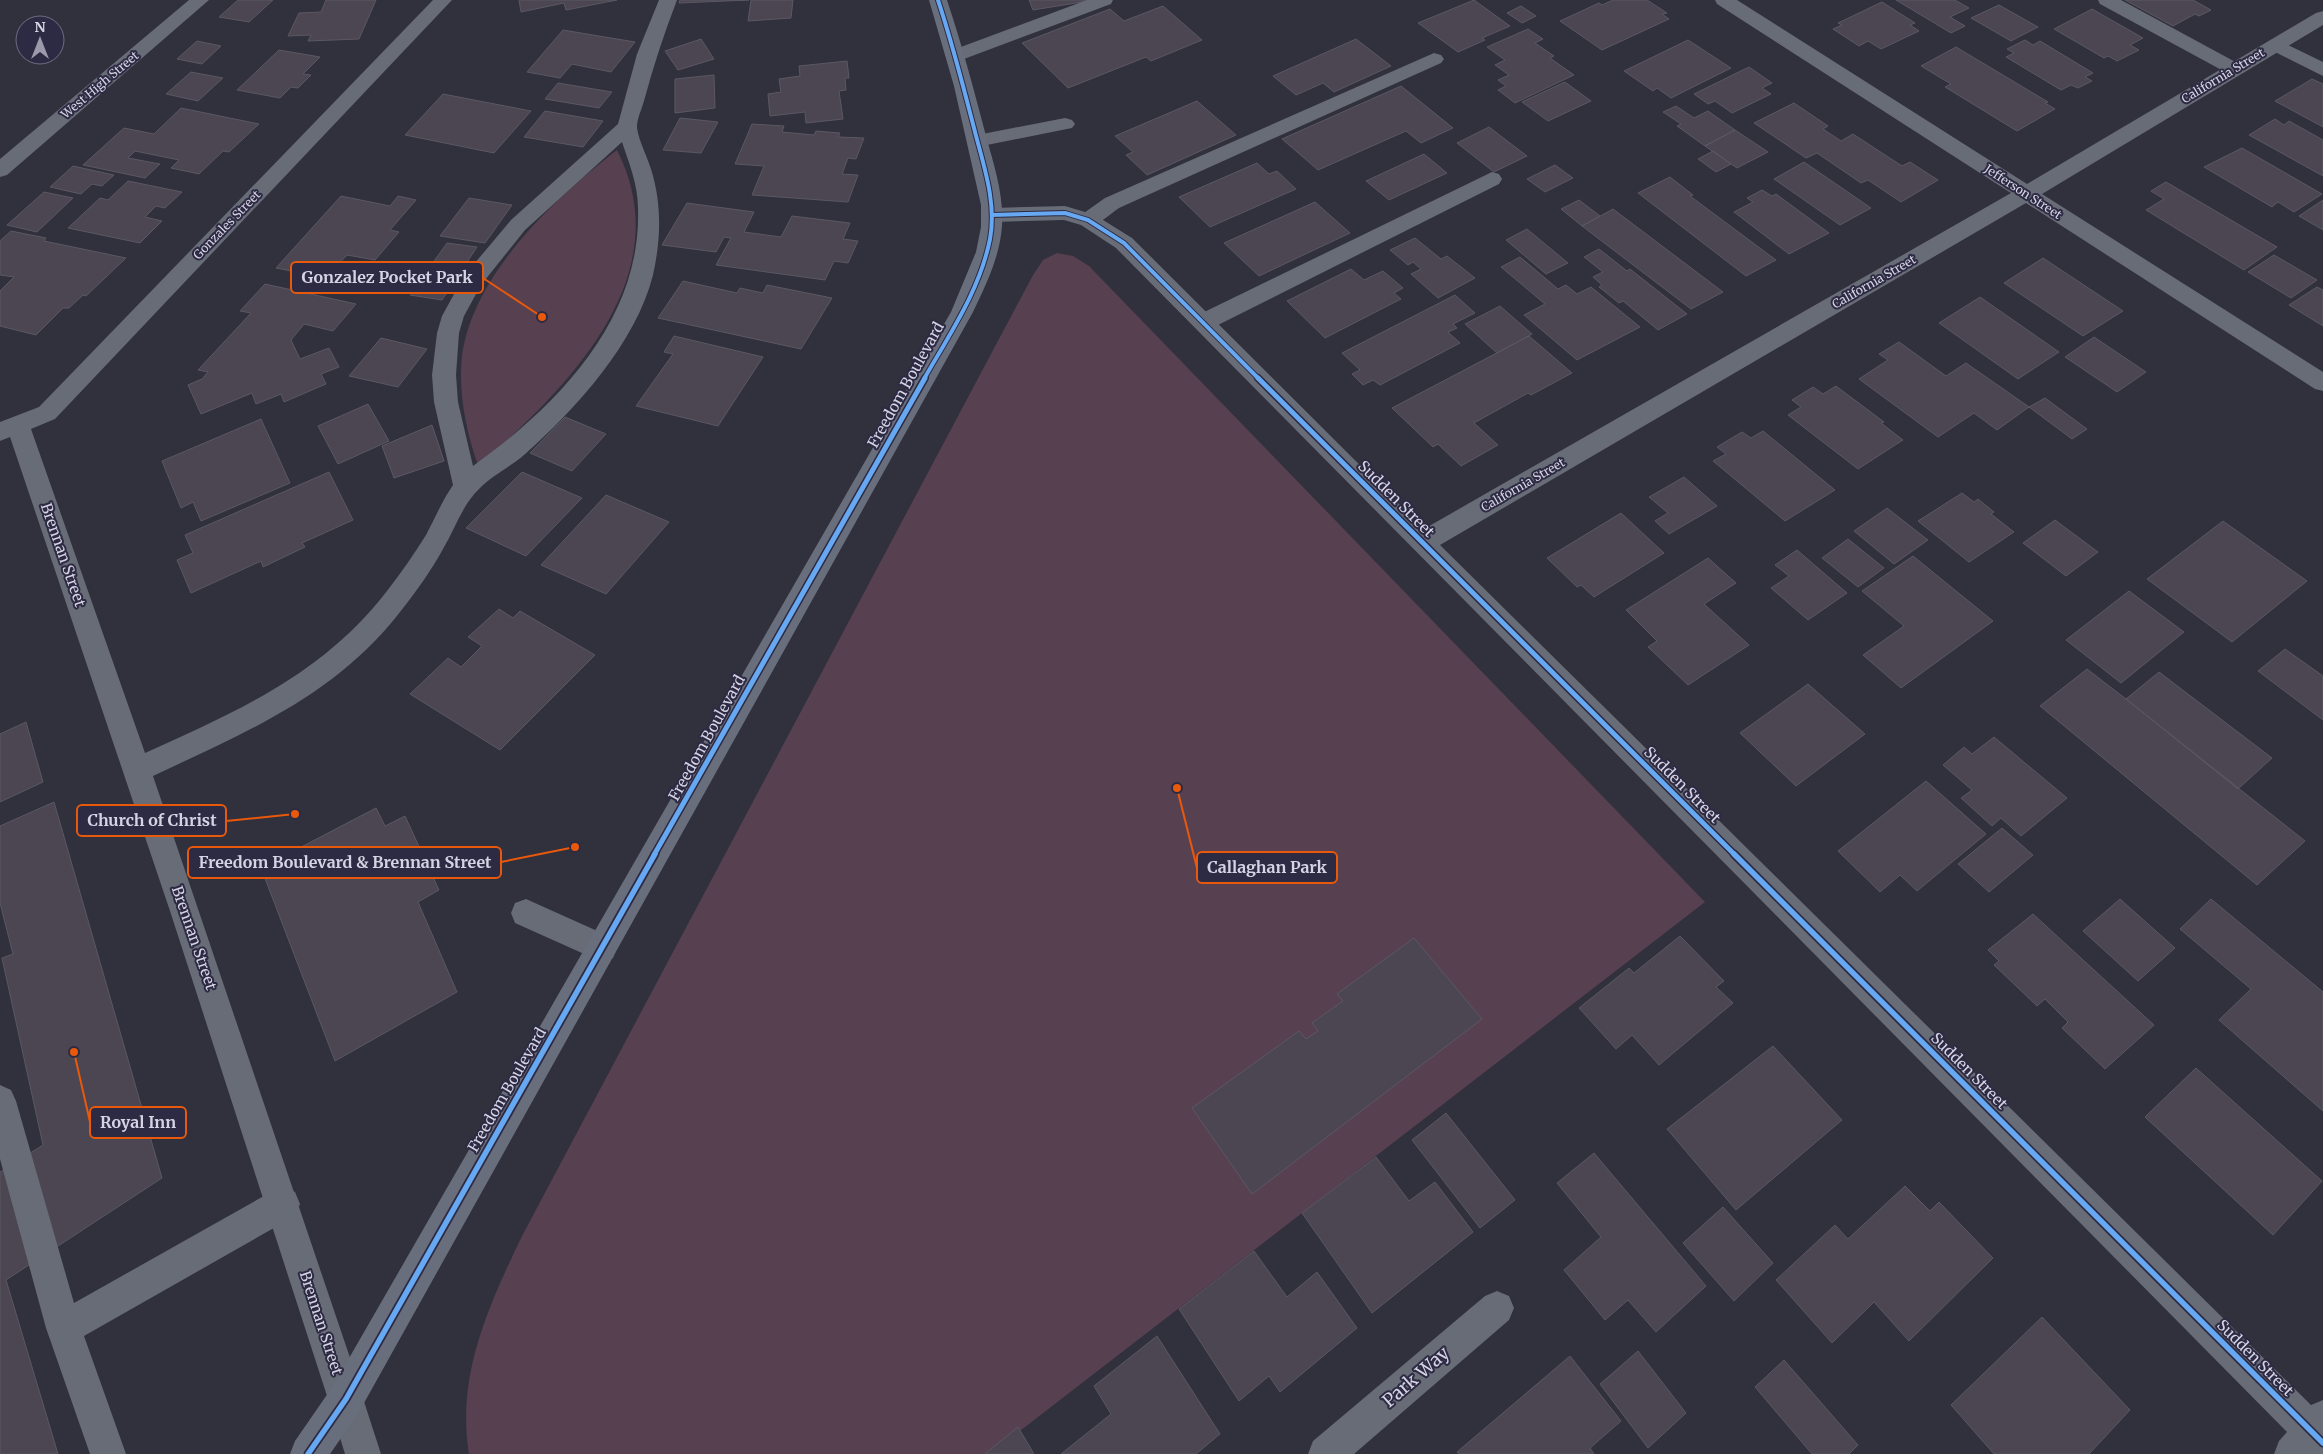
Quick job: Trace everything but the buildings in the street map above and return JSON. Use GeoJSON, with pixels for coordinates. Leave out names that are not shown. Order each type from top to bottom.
{"type":"FeatureCollection","features":[{"type":"Feature","properties":{"kind":"main road","name":"Freedom Boulevard"},"geometry":{"type":"LineString","coordinates":[[308,1454],[346,1399],[962,312],[976,281],[986,252],[992,215],[987,180],[957,55],[938,0]]}},
{"type":"Feature","properties":{"kind":"street","name":"West High Street"},"geometry":{"type":"LineString","coordinates":[[0,170],[200,0]]}},
{"type":"Feature","properties":{"kind":"street","name":"Gonzales Street"},"geometry":{"type":"LineString","coordinates":[[9,428],[47,413],[443,0]]}},
{"type":"Feature","properties":{"kind":"street"},"geometry":{"type":"LineString","coordinates":[[466,487],[446,402],[444,384],[446,349],[453,316],[477,275],[518,225],[627,126],[648,54],[668,0]]}},
{"type":"Feature","properties":{"kind":"street"},"geometry":{"type":"LineString","coordinates":[[957,55],[1104,0]]}},
{"type":"Feature","properties":{"kind":"street","name":"Jefferson Street"},"geometry":{"type":"LineString","coordinates":[[1724,0],[2323,383]]}},
{"type":"Feature","properties":{"kind":"street"},"geometry":{"type":"LineString","coordinates":[[2107,0],[2234,69]]}},
{"type":"Feature","properties":{"kind":"street","name":"California Street"},"geometry":{"type":"LineString","coordinates":[[1422,543],[2026,194],[2323,17]]}},
{"type":"Feature","properties":{"kind":"street"},"geometry":{"type":"LineString","coordinates":[[2276,45],[2323,70]]}},
{"type":"Feature","properties":{"kind":"street"},"geometry":{"type":"LineString","coordinates":[[1088,220],[1112,203],[1434,59]]}},
{"type":"Feature","properties":{"kind":"street"},"geometry":{"type":"LineString","coordinates":[[977,141],[1065,124]]}},
{"type":"Feature","properties":{"kind":"street"},"geometry":{"type":"LineString","coordinates":[[138,770],[278,704],[330,669],[373,629],[392,605],[431,548],[466,487],[514,449],[580,382],[602,354],[634,299],[649,249],[650,220],[644,180],[627,126]]}},
{"type":"Feature","properties":{"kind":"street"},"geometry":{"type":"LineString","coordinates":[[1204,322],[1492,179]]}},
{"type":"Feature","properties":{"kind":"street","name":"Sudden Street"},"geometry":{"type":"LineString","coordinates":[[992,215],[1065,213],[1088,220],[1124,242],[2312,1436]]}},
{"type":"Feature","properties":{"kind":"street","name":"Brennan Street"},"geometry":{"type":"LineString","coordinates":[[9,428],[138,770],[283,1204],[363,1454]]}},
{"type":"Feature","properties":{"kind":"street"},"geometry":{"type":"LineString","coordinates":[[526,913],[602,948]]}},
{"type":"Feature","properties":{"kind":"street"},"geometry":{"type":"LineString","coordinates":[[0,1101],[64,1328],[108,1454]]}},
{"type":"Feature","properties":{"kind":"street"},"geometry":{"type":"LineString","coordinates":[[64,1328],[283,1204]]}},
{"type":"Feature","properties":{"kind":"street","name":"Park Way"},"geometry":{"type":"LineString","coordinates":[[1334,1452],[1496,1308]]}},
{"type":"Feature","properties":{"kind":"shaded area"},"geometry":{"type":"Polygon","coordinates":[[[617,150],[630,185],[636,219],[633,253],[625,285],[611,316],[593,346],[571,374],[522,426],[478,465],[464,411],[461,369],[469,326],[482,296],[520,240],[568,191],[617,150]]]}},
{"type":"Feature","properties":{"kind":"shaded area"},"geometry":{"type":"Polygon","coordinates":[[[1057,253],[1073,256],[1089,266],[1705,902],[990,1454],[469,1454],[466,1425],[467,1396],[471,1368],[487,1314],[522,1236],[1033,275],[1043,260],[1057,253]]]}},
{"type":"Feature","properties":{"kind":"cycle path"},"geometry":{"type":"LineString","coordinates":[[308,1454],[346,1399],[962,312],[973,289],[990,239],[992,227],[990,195],[964,86],[938,0]]}},
{"type":"Feature","properties":{"kind":"cycle path"},"geometry":{"type":"LineString","coordinates":[[992,215],[1065,213],[1088,220],[1124,243],[2323,1443]]}},
{"type":"Feature","properties":{"kind":"place","name":"Gonzalez Pocket Park"},"geometry":{"type":"Point","coordinates":[542,317]}},
{"type":"Feature","properties":{"kind":"place","name":"Callaghan Park"},"geometry":{"type":"Point","coordinates":[1177,788]}},
{"type":"Feature","properties":{"kind":"place","name":"Church of Christ"},"geometry":{"type":"Point","coordinates":[295,814]}},
{"type":"Feature","properties":{"kind":"place","name":"Freedom Boulevard & Brennan Street"},"geometry":{"type":"Point","coordinates":[575,847]}},
{"type":"Feature","properties":{"kind":"place","name":"Royal Inn"},"geometry":{"type":"Point","coordinates":[74,1052]}}]}
